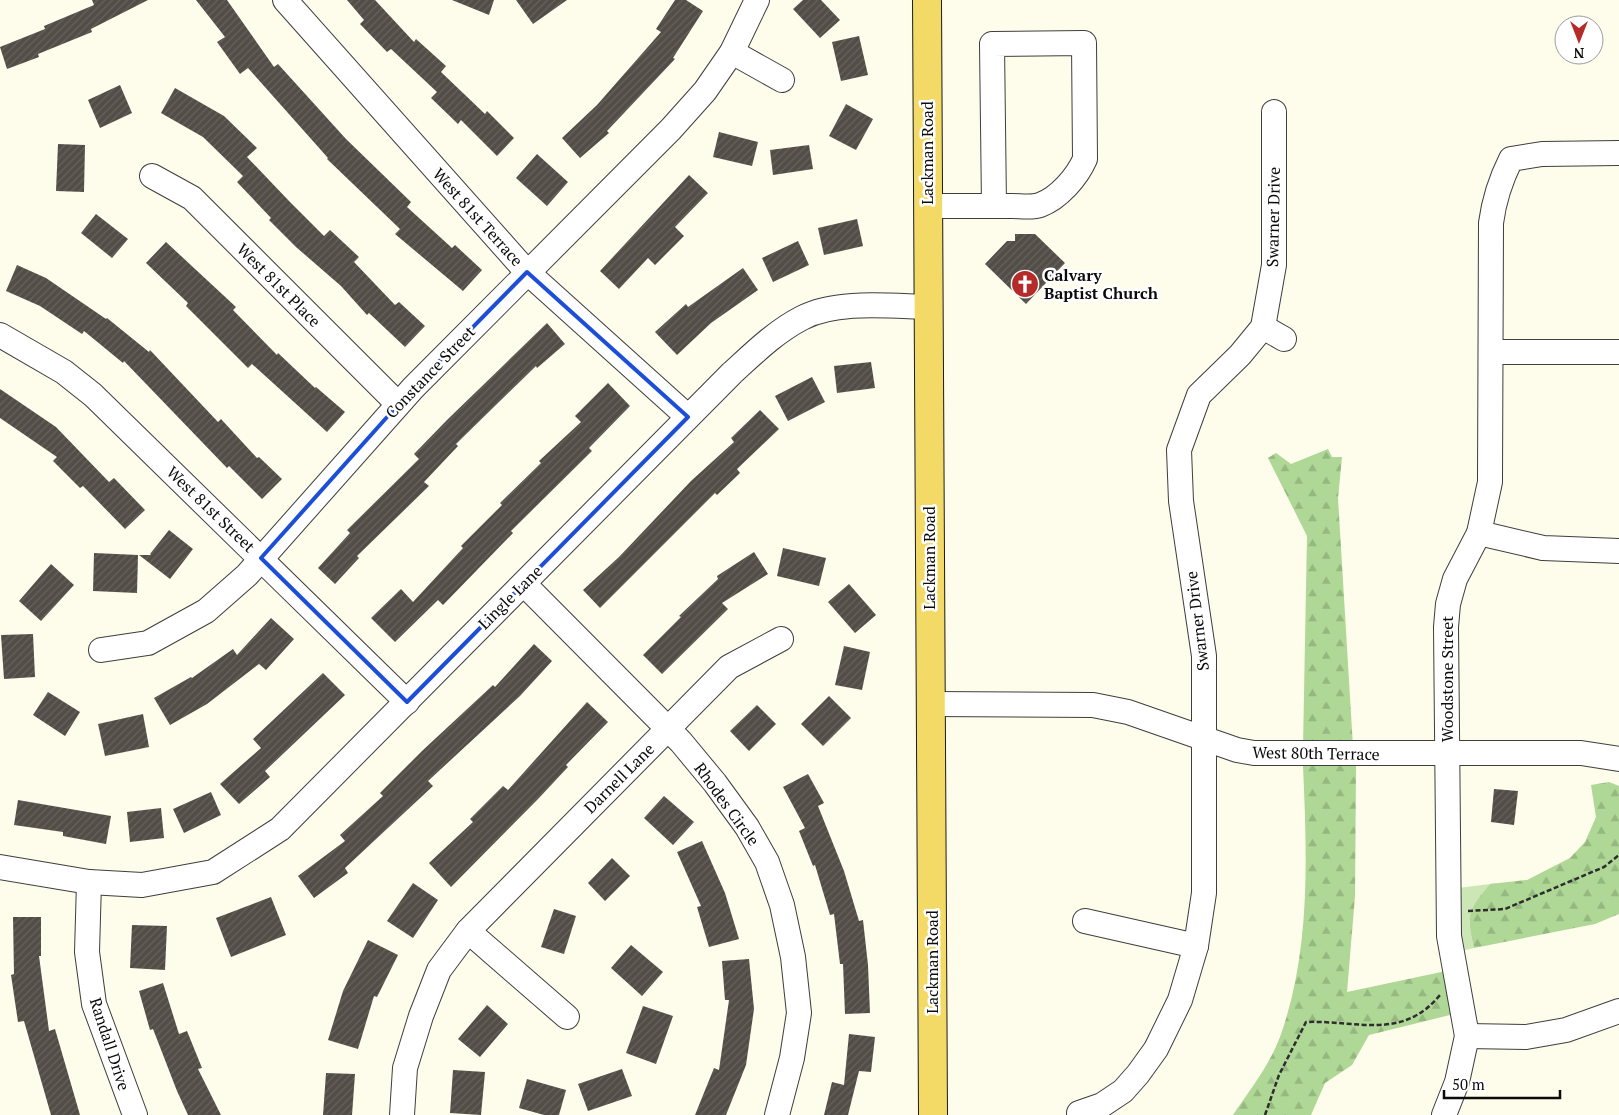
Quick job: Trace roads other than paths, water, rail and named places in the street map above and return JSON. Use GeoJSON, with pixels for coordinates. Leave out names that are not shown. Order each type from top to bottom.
{"type":"FeatureCollection","features":[{"type":"Feature","properties":{"kind":"main road","name":"Lackman Road"},"geometry":{"type":"LineString","coordinates":[[927,0],[933,1115]]}},
{"type":"Feature","properties":{"kind":"street","name":"West 81st Terrace"},"geometry":{"type":"LineString","coordinates":[[285,0],[527,272],[688,417]]}},
{"type":"Feature","properties":{"kind":"street","name":"Constance Street"},"geometry":{"type":"LineString","coordinates":[[101,650],[148,643],[206,611],[246,575],[398,404],[671,129],[705,91],[732,52],[757,0]]}},
{"type":"Feature","properties":{"kind":"street"},"geometry":{"type":"LineString","coordinates":[[927,206],[994,206],[1038,206],[1056,195],[1079,172],[1085,159],[1084,43],[992,44],[994,206]]}},
{"type":"Feature","properties":{"kind":"street"},"geometry":{"type":"LineString","coordinates":[[732,52],[782,80]]}},
{"type":"Feature","properties":{"kind":"street","name":"Swarner Drive"},"geometry":{"type":"LineString","coordinates":[[1079,1113],[1102,1105],[1123,1091],[1152,1055],[1180,1000],[1196,946],[1204,893],[1204,656],[1181,501],[1179,450],[1199,395],[1240,355],[1263,327],[1274,265],[1274,112]]}},
{"type":"Feature","properties":{"kind":"street","name":"Woodstone Street"},"geometry":{"type":"LineString","coordinates":[[1444,1115],[1457,1082],[1467,1036],[1449,936],[1448,604],[1456,579],[1480,533],[1490,482],[1491,223],[1498,184],[1511,160],[1542,154],[1619,152]]}},
{"type":"Feature","properties":{"kind":"street","name":"West 81st Place"},"geometry":{"type":"LineString","coordinates":[[152,176],[192,198],[398,404]]}},
{"type":"Feature","properties":{"kind":"street","name":"Lingle Lane"},"geometry":{"type":"LineString","coordinates":[[0,867],[89,882],[142,884],[213,872],[280,829],[688,417],[773,337],[803,318],[847,306],[928,307]]}},
{"type":"Feature","properties":{"kind":"street"},"geometry":{"type":"LineString","coordinates":[[1263,327],[1284,339]]}},
{"type":"Feature","properties":{"kind":"street","name":"West 81st Street"},"geometry":{"type":"LineString","coordinates":[[0,335],[64,372],[94,395],[407,702]]}},
{"type":"Feature","properties":{"kind":"street"},"geometry":{"type":"LineString","coordinates":[[1491,352],[1619,352]]}},
{"type":"Feature","properties":{"kind":"street"},"geometry":{"type":"LineString","coordinates":[[1480,533],[1543,548],[1619,551]]}},
{"type":"Feature","properties":{"kind":"street","name":"Rhodes Circle"},"geometry":{"type":"LineString","coordinates":[[524,584],[668,728],[715,783],[747,827],[767,862],[782,906],[794,957],[799,1013],[792,1058],[777,1115]]}},
{"type":"Feature","properties":{"kind":"street","name":"Darnell Lane"},"geometry":{"type":"LineString","coordinates":[[402,1115],[405,1068],[421,1016],[438,970],[468,931],[729,667],[780,639]]}},
{"type":"Feature","properties":{"kind":"street","name":"West 80th Terrace"},"geometry":{"type":"LineString","coordinates":[[930,704],[1094,705],[1128,712],[1237,750],[1254,753],[1582,753],[1619,759]]}},
{"type":"Feature","properties":{"kind":"street","name":"Randall Drive"},"geometry":{"type":"LineString","coordinates":[[89,882],[87,952],[94,1004],[135,1115]]}},
{"type":"Feature","properties":{"kind":"street"},"geometry":{"type":"LineString","coordinates":[[1085,921],[1196,946]]}},
{"type":"Feature","properties":{"kind":"street"},"geometry":{"type":"LineString","coordinates":[[468,931],[567,1017]]}},
{"type":"Feature","properties":{"kind":"street"},"geometry":{"type":"LineString","coordinates":[[1467,1036],[1526,1037],[1566,1030],[1619,1011]]}},
{"type":"Feature","properties":{"kind":"place","name":"Calvary Baptist Church"},"geometry":{"type":"Point","coordinates":[1025,284]}}]}
